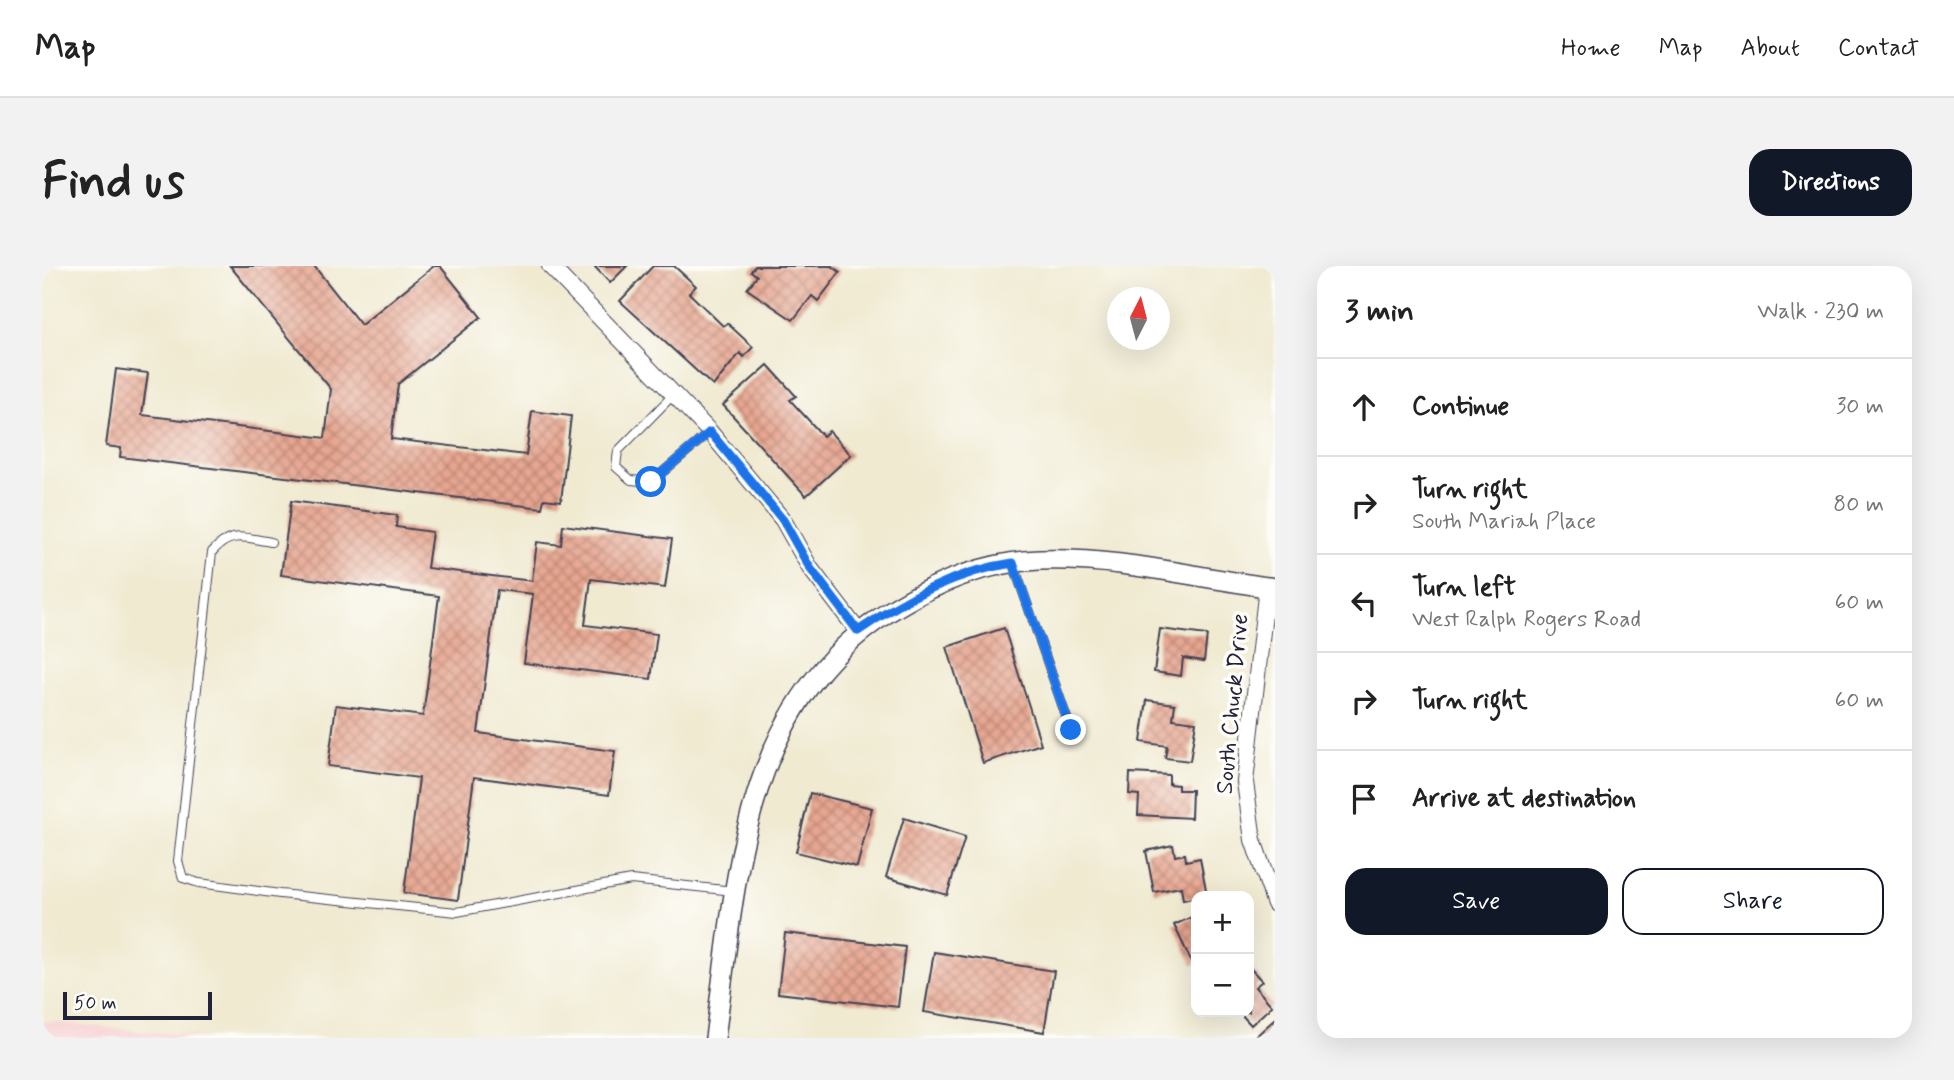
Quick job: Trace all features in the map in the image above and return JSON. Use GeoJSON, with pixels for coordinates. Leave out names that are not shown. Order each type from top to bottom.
{"type":"FeatureCollection","features":[{"type":"Feature","properties":{"kind":"street"},"geometry":{"type":"LineString","coordinates":[[550,266],[710,432],[783,520],[810,568],[858,631]]}},
{"type":"Feature","properties":{"kind":"street"},"geometry":{"type":"LineString","coordinates":[[715,1038],[747,834],[771,750],[813,677],[858,631],[915,596],[953,578],[1013,563],[1038,560],[1094,561],[1271,587]]}},
{"type":"Feature","properties":{"kind":"street","name":"South Chuck Drive"},"geometry":{"type":"LineString","coordinates":[[1271,587],[1245,782],[1253,840],[1275,904]]}},
{"type":"Feature","properties":{"kind":"lane"},"geometry":{"type":"LineString","coordinates":[[674,394],[618,451],[617,467],[631,480],[651,482],[710,432]]}},
{"type":"Feature","properties":{"kind":"lane"},"geometry":{"type":"LineString","coordinates":[[271,542],[235,536],[222,540],[212,552],[178,861],[183,878],[199,883],[280,894],[457,912],[632,880],[737,891]]}},
{"type":"Feature","properties":{"kind":"lane"},"geometry":{"type":"LineString","coordinates":[[1013,563],[1071,730]]}},
{"type":"Feature","properties":{"kind":"shaded area"},"geometry":{"type":"Polygon","coordinates":[[[42,1021],[212,1038],[42,1038],[42,1021]]]}},
{"type":"Feature","properties":{"kind":"building"},"geometry":{"type":"Polygon","coordinates":[[[230,266],[314,266],[361,325],[434,266],[440,266],[481,317],[398,384],[391,439],[526,455],[532,411],[571,416],[561,501],[544,499],[542,508],[120,457],[121,448],[106,446],[116,369],[148,373],[142,415],[325,438],[331,389],[230,266]]]}},
{"type":"Feature","properties":{"kind":"building"},"geometry":{"type":"Polygon","coordinates":[[[594,266],[627,266],[610,283],[594,266]]]}},
{"type":"Feature","properties":{"kind":"building"},"geometry":{"type":"Polygon","coordinates":[[[653,266],[674,266],[696,286],[689,293],[723,326],[727,323],[753,347],[744,357],[740,353],[713,386],[620,301],[653,266]]]}},
{"type":"Feature","properties":{"kind":"building"},"geometry":{"type":"Polygon","coordinates":[[[755,266],[832,266],[840,272],[818,301],[812,296],[793,320],[747,289],[757,276],[751,271],[755,266]]]}},
{"type":"Feature","properties":{"kind":"building"},"geometry":{"type":"Polygon","coordinates":[[[768,365],[796,396],[790,400],[823,436],[829,431],[851,455],[806,496],[723,405],[768,365]]]}},
{"type":"Feature","properties":{"kind":"building"},"geometry":{"type":"Polygon","coordinates":[[[291,501],[397,515],[396,527],[432,532],[427,568],[532,581],[537,542],[561,545],[563,525],[672,539],[665,588],[591,579],[585,625],[657,634],[651,679],[524,663],[533,594],[497,590],[478,733],[615,751],[609,795],[474,777],[458,900],[404,893],[419,778],[328,766],[336,705],[423,716],[439,596],[281,575],[291,501]]]}},
{"type":"Feature","properties":{"kind":"building"},"geometry":{"type":"Polygon","coordinates":[[[1004,628],[1041,744],[983,763],[947,647],[1004,628]]]}},
{"type":"Feature","properties":{"kind":"building"},"geometry":{"type":"Polygon","coordinates":[[[1160,629],[1207,635],[1204,661],[1183,658],[1181,676],[1154,672],[1160,629]]]}},
{"type":"Feature","properties":{"kind":"building"},"geometry":{"type":"Polygon","coordinates":[[[1147,700],[1175,704],[1173,719],[1196,722],[1190,761],[1165,758],[1167,746],[1141,742],[1147,700]]]}},
{"type":"Feature","properties":{"kind":"building"},"geometry":{"type":"Polygon","coordinates":[[[1130,773],[1169,775],[1169,784],[1178,785],[1178,790],[1192,790],[1191,818],[1138,815],[1139,795],[1129,794],[1130,773]]]}},
{"type":"Feature","properties":{"kind":"building"},"geometry":{"type":"Polygon","coordinates":[[[810,793],[872,808],[857,867],[796,852],[810,793]]]}},
{"type":"Feature","properties":{"kind":"building"},"geometry":{"type":"Polygon","coordinates":[[[904,818],[965,837],[947,895],[886,877],[904,818]]]}},
{"type":"Feature","properties":{"kind":"building"},"geometry":{"type":"Polygon","coordinates":[[[1173,845],[1175,856],[1185,854],[1186,861],[1200,858],[1206,891],[1191,891],[1191,898],[1183,900],[1181,887],[1154,892],[1146,851],[1173,845]]]}},
{"type":"Feature","properties":{"kind":"building"},"geometry":{"type":"Polygon","coordinates":[[[1191,917],[1191,961],[1174,925],[1191,917]]]}},
{"type":"Feature","properties":{"kind":"building"},"geometry":{"type":"Polygon","coordinates":[[[785,933],[905,947],[898,1007],[778,993],[785,933]]]}},
{"type":"Feature","properties":{"kind":"building"},"geometry":{"type":"Polygon","coordinates":[[[934,952],[1054,971],[1044,1032],[924,1012],[934,952]]]}},
{"type":"Feature","properties":{"kind":"building"},"geometry":{"type":"Polygon","coordinates":[[[1254,972],[1262,981],[1255,987],[1272,1006],[1251,1025],[1244,1017],[1254,1017],[1254,972]]]}},
{"type":"Feature","properties":{"kind":"building"},"geometry":{"type":"Polygon","coordinates":[[[1275,1019],[1275,1038],[1254,1038],[1275,1019]]]}},
{"type":"Feature","properties":{"kind":"route"},"geometry":{"type":"LineString","coordinates":[[651,482],[710,432],[783,520],[810,568],[858,631],[915,596],[953,578],[992,566],[1013,563],[1071,730]]}}]}
